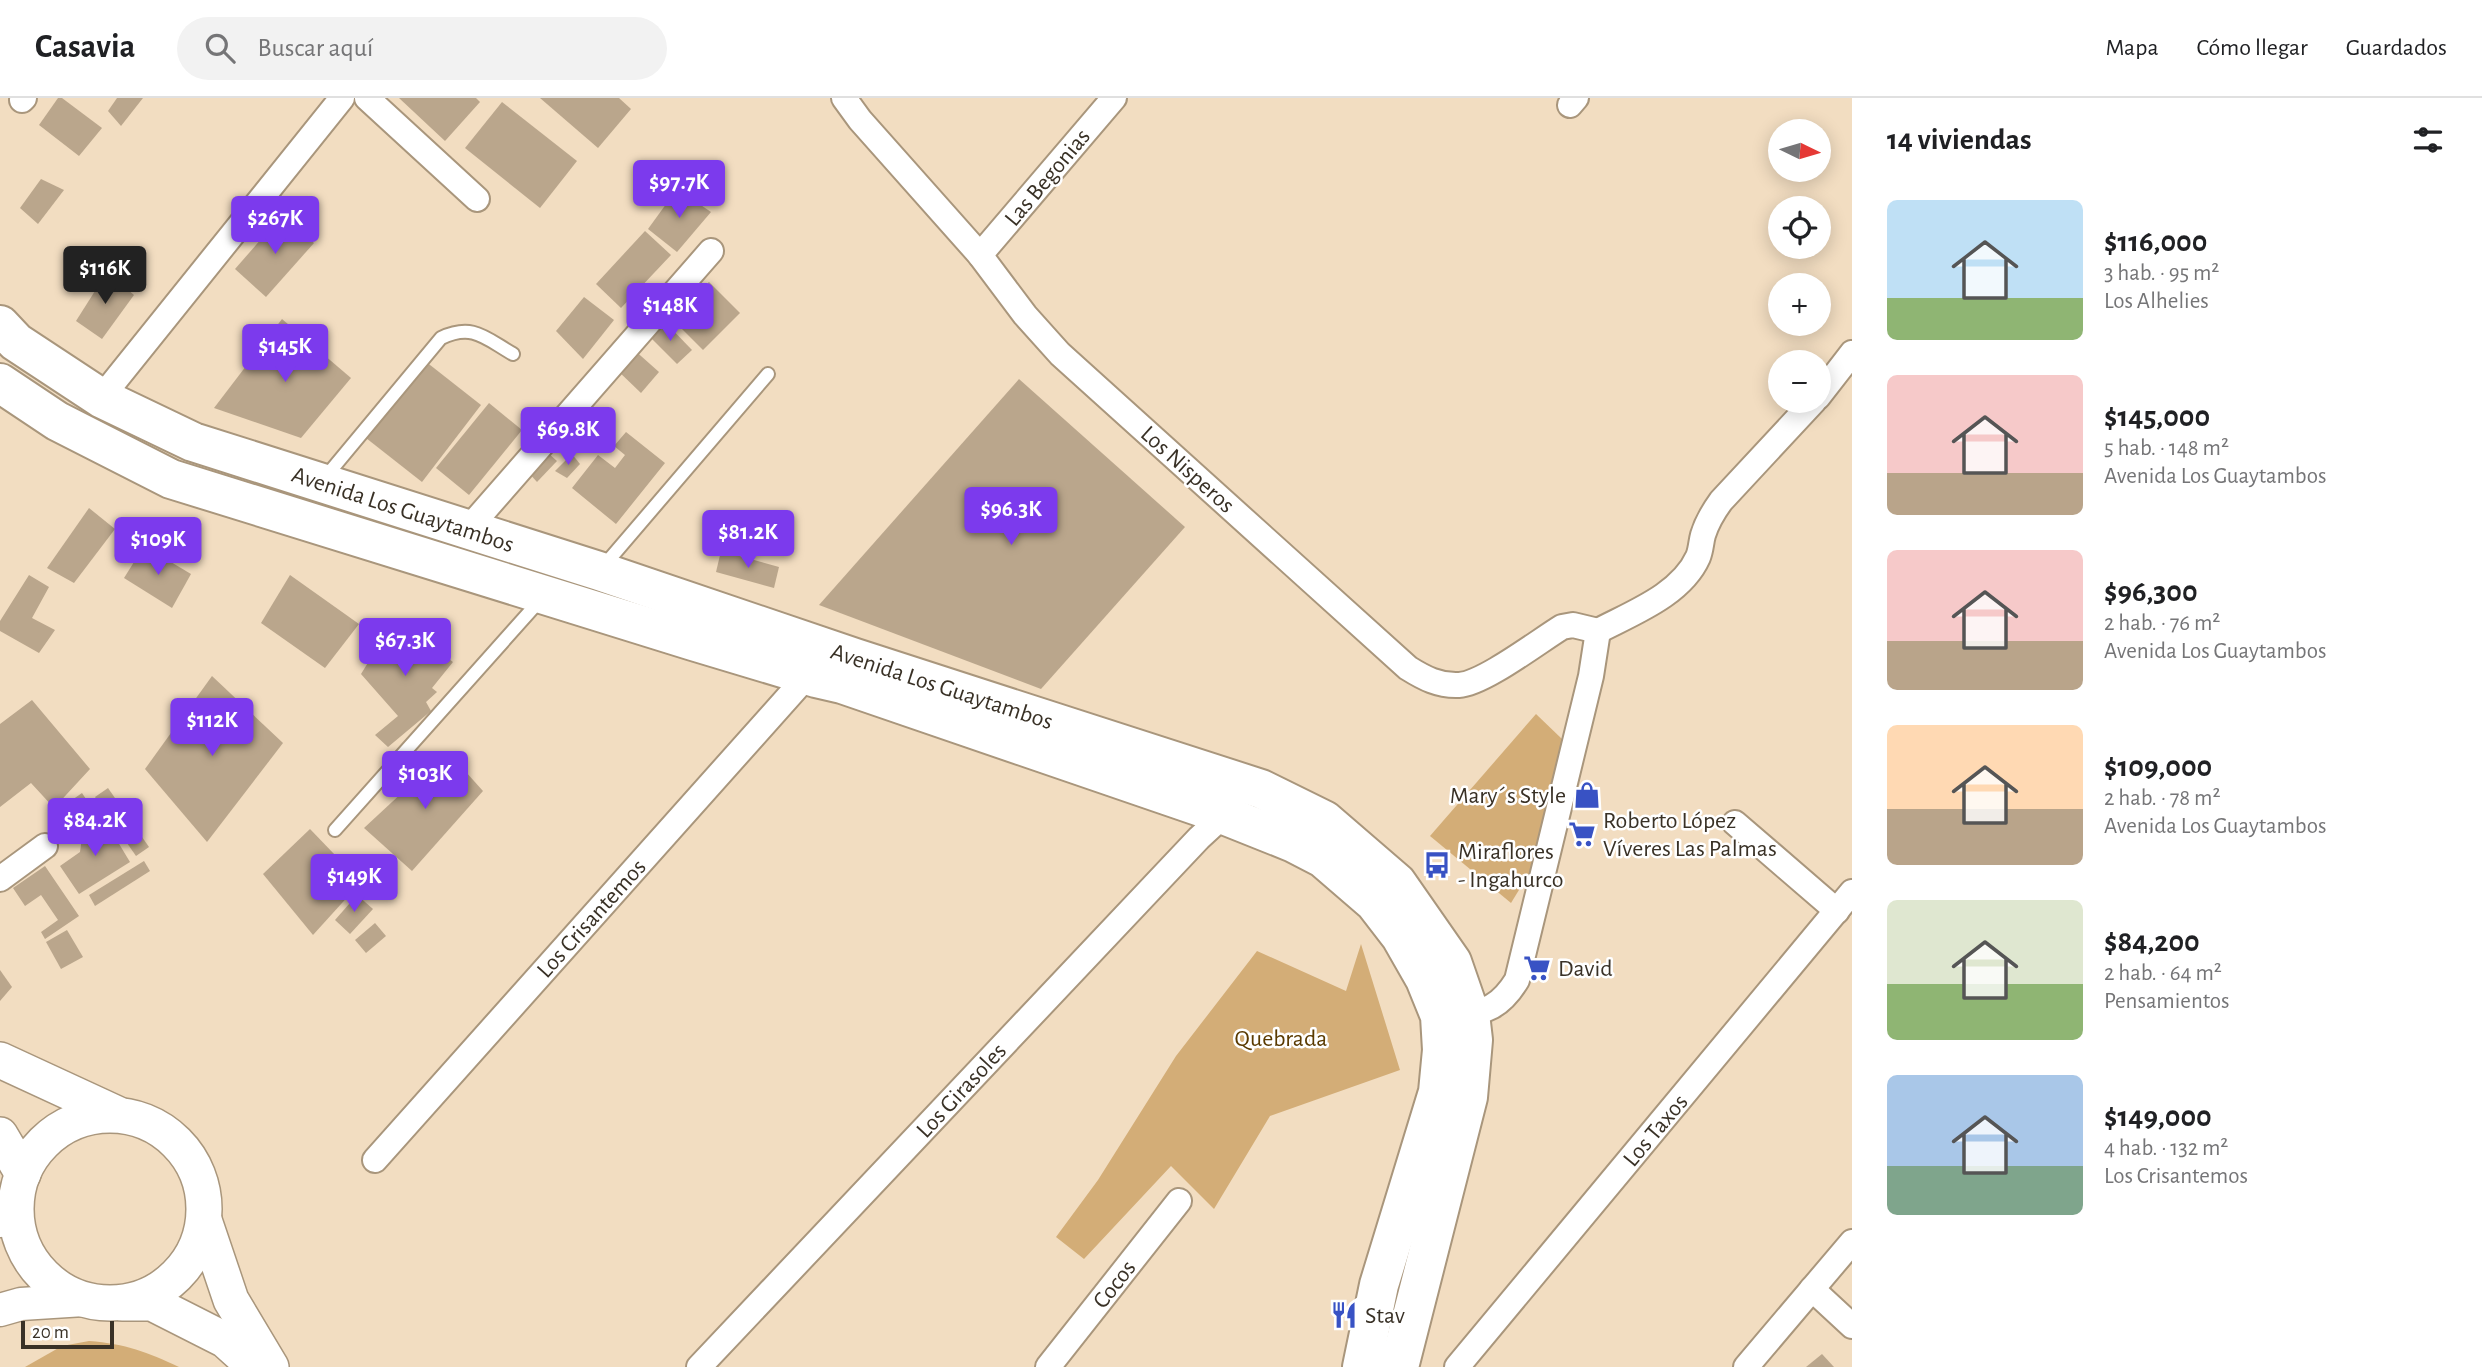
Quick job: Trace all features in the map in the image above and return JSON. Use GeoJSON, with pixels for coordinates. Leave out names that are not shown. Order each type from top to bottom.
{"type":"FeatureCollection","features":[{"type":"Feature","properties":{"kind":"main road","name":"Avenida Los Guaytambos"},"geometry":{"type":"LineString","coordinates":[[0,325],[16,342],[101,398],[193,442],[599,570],[835,672],[1294,843],[1385,893]]}},
{"type":"Feature","properties":{"kind":"main road","name":"Avenida Los Guaytambos"},"geometry":{"type":"LineString","coordinates":[[0,383],[57,421],[170,479],[544,595],[1261,789],[1324,820],[1385,893],[1401,937],[1419,968],[1473,1040],[1468,1097],[1399,1367]]}},
{"type":"Feature","properties":{"kind":"main road","name":"Avenida Los Guaytambos"},"geometry":{"type":"LineString","coordinates":[[1362,1367],[1379,1285],[1438,1092],[1442,1050],[1455,1015]]}},
{"type":"Feature","properties":{"kind":"main road"},"geometry":{"type":"LineString","coordinates":[[0,1060],[117,1114],[146,1121],[172,1137],[191,1161],[202,1189],[204,1220],[231,1300],[271,1367]]}},
{"type":"Feature","properties":{"kind":"main road"},"geometry":{"type":"LineString","coordinates":[[13,1199],[38,1148],[60,1128],[88,1117],[117,1114]]}},
{"type":"Feature","properties":{"kind":"main road"},"geometry":{"type":"LineString","coordinates":[[0,1135],[20,1234],[33,1264],[56,1286],[84,1300],[103,1303],[152,1303],[225,1340],[255,1367]]}},
{"type":"Feature","properties":{"kind":"main road"},"geometry":{"type":"LineString","coordinates":[[122,1303],[152,1293],[177,1276],[195,1250],[204,1220]]}},
{"type":"Feature","properties":{"kind":"street"},"geometry":{"type":"LineString","coordinates":[[101,398],[342,98]]}},
{"type":"Feature","properties":{"kind":"street"},"geometry":{"type":"LineString","coordinates":[[367,98],[477,199]]}},
{"type":"Feature","properties":{"kind":"street","name":"Los Nisperos"},"geometry":{"type":"LineString","coordinates":[[844,98],[860,120],[980,255],[1025,315],[1060,355],[1408,668],[1442,684],[1461,685],[1478,680],[1562,627],[1573,625],[1598,632]]}},
{"type":"Feature","properties":{"kind":"street","name":"Las Begonias"},"geometry":{"type":"LineString","coordinates":[[980,255],[1114,98]]}},
{"type":"Feature","properties":{"kind":"street"},"geometry":{"type":"LineString","coordinates":[[468,529],[711,251]]}},
{"type":"Feature","properties":{"kind":"street"},"geometry":{"type":"LineString","coordinates":[[1831,380],[1852,353]]}},
{"type":"Feature","properties":{"kind":"street"},"geometry":{"type":"LineString","coordinates":[[1455,1015],[1490,1009],[1506,998],[1517,980],[1591,676],[1598,632],[1673,589],[1698,556],[1709,517],[1803,413]]}},
{"type":"Feature","properties":{"kind":"street","name":"Los Crisantemos"},"geometry":{"type":"LineString","coordinates":[[375,1160],[835,672]]}},
{"type":"Feature","properties":{"kind":"street","name":"Los Girasoles"},"geometry":{"type":"LineString","coordinates":[[699,1367],[1199,838],[1224,815]]}},
{"type":"Feature","properties":{"kind":"street"},"geometry":{"type":"LineString","coordinates":[[1735,823],[1845,902]]}},
{"type":"Feature","properties":{"kind":"street"},"geometry":{"type":"LineString","coordinates":[[0,879],[45,846]]}},
{"type":"Feature","properties":{"kind":"street","name":"Los Taxos"},"geometry":{"type":"LineString","coordinates":[[1457,1367],[1845,902]]}},
{"type":"Feature","properties":{"kind":"street","name":"Cocos"},"geometry":{"type":"LineString","coordinates":[[1048,1367],[1179,1201]]}},
{"type":"Feature","properties":{"kind":"street"},"geometry":{"type":"LineString","coordinates":[[1746,1367],[1852,1242]]}},
{"type":"Feature","properties":{"kind":"street"},"geometry":{"type":"LineString","coordinates":[[1812,1289],[1852,1326]]}},
{"type":"Feature","properties":{"kind":"street"},"geometry":{"type":"LineString","coordinates":[[0,1310],[21,1304],[84,1300]]}},
{"type":"Feature","properties":{"kind":"lane"},"geometry":{"type":"LineString","coordinates":[[321,482],[441,338],[456,331],[471,330],[513,354]]}},
{"type":"Feature","properties":{"kind":"lane"},"geometry":{"type":"LineString","coordinates":[[599,570],[768,374]]}},
{"type":"Feature","properties":{"kind":"lane"},"geometry":{"type":"LineString","coordinates":[[335,830],[544,595]]}},
{"type":"Feature","properties":{"kind":"green space"},"geometry":{"type":"Polygon","coordinates":[[[1536,714],[1562,739],[1555,791],[1530,872],[1511,903],[1430,836],[1536,714]]]}},
{"type":"Feature","properties":{"kind":"green space","name":"Quebrada"},"geometry":{"type":"Polygon","coordinates":[[[1361,944],[1400,1070],[1270,1116],[1214,1209],[1171,1166],[1084,1259],[1056,1237],[1098,1180],[1176,1056],[1257,951],[1346,991],[1361,944]]]}},
{"type":"Feature","properties":{"kind":"green space"},"geometry":{"type":"Polygon","coordinates":[[[89,1341],[136,1350],[179,1367],[25,1367],[62,1346],[89,1341]]]}},
{"type":"Feature","properties":{"kind":"building"},"geometry":{"type":"Polygon","coordinates":[[[58,98],[62,98],[102,128],[79,156],[39,125],[58,98]]]}},
{"type":"Feature","properties":{"kind":"building"},"geometry":{"type":"Polygon","coordinates":[[[117,98],[143,98],[121,126],[108,111],[117,98]]]}},
{"type":"Feature","properties":{"kind":"building"},"geometry":{"type":"Polygon","coordinates":[[[399,98],[476,98],[480,102],[445,141],[399,98]]]}},
{"type":"Feature","properties":{"kind":"building"},"geometry":{"type":"Polygon","coordinates":[[[540,98],[619,98],[631,109],[598,148],[540,98]]]}},
{"type":"Feature","properties":{"kind":"building"},"geometry":{"type":"Polygon","coordinates":[[[502,102],[577,161],[540,208],[465,148],[502,102]]]}},
{"type":"Feature","properties":{"kind":"building"},"geometry":{"type":"Polygon","coordinates":[[[41,179],[64,190],[38,224],[20,208],[41,179]]]}},
{"type":"Feature","properties":{"kind":"building"},"geometry":{"type":"Polygon","coordinates":[[[677,189],[711,212],[677,252],[648,229],[677,189]]]}},
{"type":"Feature","properties":{"kind":"building"},"geometry":{"type":"Polygon","coordinates":[[[283,214],[314,243],[266,297],[235,269],[283,214]]]}},
{"type":"Feature","properties":{"kind":"building"},"geometry":{"type":"Polygon","coordinates":[[[645,231],[671,255],[621,308],[596,284],[645,231]]]}},
{"type":"Feature","properties":{"kind":"building"},"geometry":{"type":"Polygon","coordinates":[[[107,272],[134,295],[102,339],[76,321],[107,272]]]}},
{"type":"Feature","properties":{"kind":"building"},"geometry":{"type":"Polygon","coordinates":[[[709,282],[740,313],[703,350],[672,319],[709,282]]]}},
{"type":"Feature","properties":{"kind":"building"},"geometry":{"type":"Polygon","coordinates":[[[584,297],[614,320],[583,359],[556,331],[584,297]]]}},
{"type":"Feature","properties":{"kind":"building"},"geometry":{"type":"Polygon","coordinates":[[[282,319],[351,378],[301,438],[214,408],[282,319]]]}},
{"type":"Feature","properties":{"kind":"building"},"geometry":{"type":"Polygon","coordinates":[[[664,321],[692,350],[677,364],[649,336],[664,321]]]}},
{"type":"Feature","properties":{"kind":"building"},"geometry":{"type":"Polygon","coordinates":[[[632,348],[659,372],[641,393],[615,368],[632,348]]]}},
{"type":"Feature","properties":{"kind":"building"},"geometry":{"type":"Polygon","coordinates":[[[425,361],[481,405],[422,482],[366,438],[425,361]]]}},
{"type":"Feature","properties":{"kind":"building"},"geometry":{"type":"Polygon","coordinates":[[[1019,379],[1185,527],[1041,689],[819,605],[1019,379]]]}},
{"type":"Feature","properties":{"kind":"building"},"geometry":{"type":"Polygon","coordinates":[[[489,403],[522,430],[469,495],[436,468],[489,403]]]}},
{"type":"Feature","properties":{"kind":"building"},"geometry":{"type":"Polygon","coordinates":[[[626,432],[665,463],[616,524],[572,488],[598,455],[615,468],[625,455],[614,446],[626,432]]]}},
{"type":"Feature","properties":{"kind":"building"},"geometry":{"type":"Polygon","coordinates":[[[548,453],[557,461],[537,482],[528,472],[548,453]]]}},
{"type":"Feature","properties":{"kind":"building"},"geometry":{"type":"Polygon","coordinates":[[[572,454],[580,464],[567,478],[555,471],[572,454]]]}},
{"type":"Feature","properties":{"kind":"building"},"geometry":{"type":"Polygon","coordinates":[[[89,508],[115,529],[74,583],[47,568],[89,508]]]}},
{"type":"Feature","properties":{"kind":"building"},"geometry":{"type":"Polygon","coordinates":[[[144,546],[191,574],[172,608],[124,578],[144,546]]]}},
{"type":"Feature","properties":{"kind":"building"},"geometry":{"type":"Polygon","coordinates":[[[721,551],[779,567],[774,588],[716,572],[721,551]]]}},
{"type":"Feature","properties":{"kind":"building"},"geometry":{"type":"Polygon","coordinates":[[[29,575],[49,587],[32,618],[55,630],[39,653],[0,631],[0,621],[29,575]]]}},
{"type":"Feature","properties":{"kind":"building"},"geometry":{"type":"Polygon","coordinates":[[[290,575],[359,624],[325,668],[261,623],[290,575]]]}},
{"type":"Feature","properties":{"kind":"building"},"geometry":{"type":"Polygon","coordinates":[[[395,619],[453,662],[432,688],[437,692],[426,702],[431,711],[388,747],[375,735],[398,716],[361,674],[395,619]]]}},
{"type":"Feature","properties":{"kind":"building"},"geometry":{"type":"Polygon","coordinates":[[[212,676],[283,743],[207,842],[145,769],[212,676]]]}},
{"type":"Feature","properties":{"kind":"building"},"geometry":{"type":"Polygon","coordinates":[[[32,700],[90,769],[54,808],[31,783],[0,807],[0,724],[32,700]]]}},
{"type":"Feature","properties":{"kind":"building"},"geometry":{"type":"Polygon","coordinates":[[[447,751],[483,791],[412,871],[364,828],[447,751]]]}},
{"type":"Feature","properties":{"kind":"building"},"geometry":{"type":"Polygon","coordinates":[[[108,788],[149,847],[136,856],[95,797],[108,788]]]}},
{"type":"Feature","properties":{"kind":"building"},"geometry":{"type":"Polygon","coordinates":[[[82,793],[98,817],[84,826],[75,813],[63,817],[59,809],[82,793]]]}},
{"type":"Feature","properties":{"kind":"building"},"geometry":{"type":"Polygon","coordinates":[[[104,819],[130,862],[79,894],[60,866],[80,852],[83,830],[104,819]]]}},
{"type":"Feature","properties":{"kind":"building"},"geometry":{"type":"Polygon","coordinates":[[[310,829],[361,882],[313,935],[263,874],[310,829]]]}},
{"type":"Feature","properties":{"kind":"building"},"geometry":{"type":"Polygon","coordinates":[[[144,861],[150,871],[95,906],[89,895],[144,861]]]}},
{"type":"Feature","properties":{"kind":"building"},"geometry":{"type":"Polygon","coordinates":[[[45,866],[79,916],[45,939],[41,932],[58,920],[41,895],[25,906],[13,888],[45,866]]]}},
{"type":"Feature","properties":{"kind":"building"},"geometry":{"type":"Polygon","coordinates":[[[357,895],[373,909],[350,934],[335,920],[357,895]]]}},
{"type":"Feature","properties":{"kind":"building"},"geometry":{"type":"Polygon","coordinates":[[[375,923],[386,936],[366,953],[355,940],[375,923]]]}},
{"type":"Feature","properties":{"kind":"building"},"geometry":{"type":"Polygon","coordinates":[[[67,930],[83,957],[61,969],[46,942],[67,930]]]}},
{"type":"Feature","properties":{"kind":"building"},"geometry":{"type":"Polygon","coordinates":[[[0,970],[12,987],[0,1001],[0,970]]]}},
{"type":"Feature","properties":{"kind":"building"},"geometry":{"type":"Polygon","coordinates":[[[1822,1354],[1834,1367],[1806,1367],[1822,1354]]]}},
{"type":"Feature","properties":{"kind":"place","name":"Mary´s Style"},"geometry":{"type":"Point","coordinates":[1587,795]}},
{"type":"Feature","properties":{"kind":"place","name":"Roberto López Víveres Las Palmas"},"geometry":{"type":"Point","coordinates":[1582,834]}},
{"type":"Feature","properties":{"kind":"place","name":"Miraflores - Ingahurco"},"geometry":{"type":"Point","coordinates":[1437,865]}},
{"type":"Feature","properties":{"kind":"place","name":"David"},"geometry":{"type":"Point","coordinates":[1537,968]}},
{"type":"Feature","properties":{"kind":"place","name":"Stav"},"geometry":{"type":"Point","coordinates":[1344,1315]}}]}
